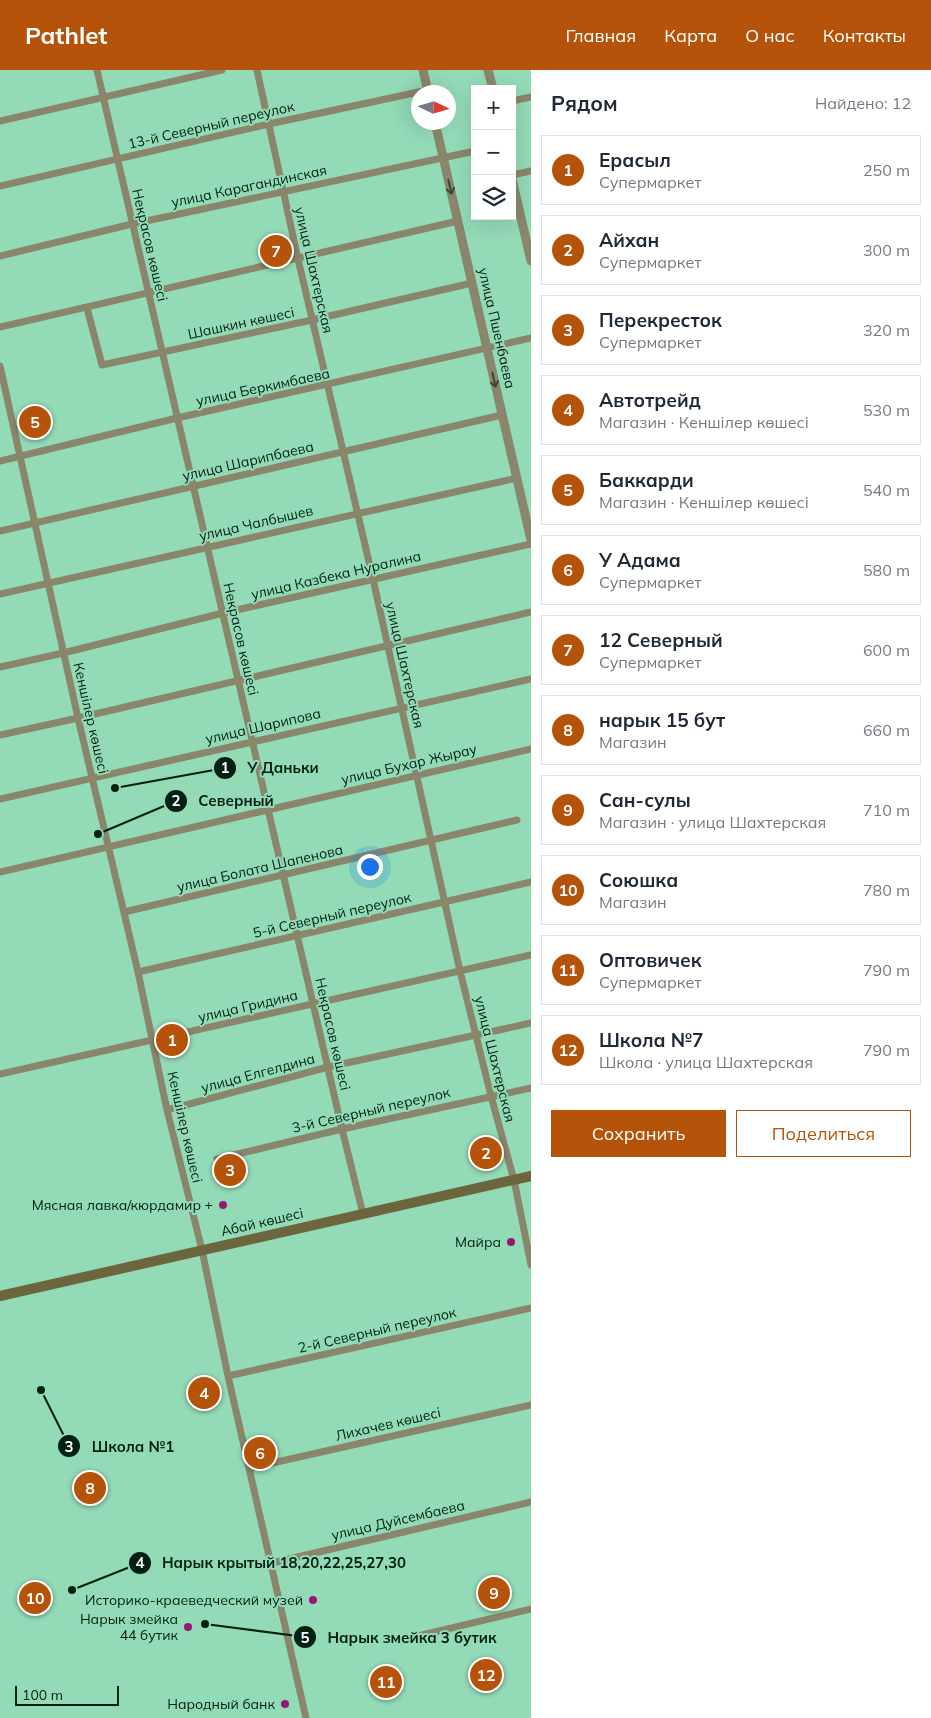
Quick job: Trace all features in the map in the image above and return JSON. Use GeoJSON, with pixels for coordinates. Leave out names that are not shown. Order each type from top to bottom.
{"type":"FeatureCollection","features":[{"type":"Feature","properties":{"kind":"main road","name":"Абай көшесі"},"geometry":{"type":"LineString","coordinates":[[0,1296],[531,1176]]}},
{"type":"Feature","properties":{"kind":"street","name":"Некрасов көшесі"},"geometry":{"type":"LineString","coordinates":[[96,70],[363,1214]]}},
{"type":"Feature","properties":{"kind":"street"},"geometry":{"type":"LineString","coordinates":[[0,121],[222,70]]}},
{"type":"Feature","properties":{"kind":"street","name":"улица Шахтерская"},"geometry":{"type":"LineString","coordinates":[[257,70],[298,259],[373,579],[460,971],[514,1180],[531,1264]]}},
{"type":"Feature","properties":{"kind":"street"},"geometry":{"type":"LineString","coordinates":[[423,70],[427,85]]}},
{"type":"Feature","properties":{"kind":"street"},"geometry":{"type":"LineString","coordinates":[[488,70],[492,85]]}},
{"type":"Feature","properties":{"kind":"street","name":"13-й Северный переулок"},"geometry":{"type":"LineString","coordinates":[[0,186],[269,124],[411,95]]}},
{"type":"Feature","properties":{"kind":"street"},"geometry":{"type":"LineString","coordinates":[[516,100],[531,96]]}},
{"type":"Feature","properties":{"kind":"street","name":"улица Пшенбаева"},"geometry":{"type":"LineString","coordinates":[[437,130],[531,542]]}},
{"type":"Feature","properties":{"kind":"street","name":"улица Карагандинская"},"geometry":{"type":"LineString","coordinates":[[0,256],[132,224],[471,151]]}},
{"type":"Feature","properties":{"kind":"street"},"geometry":{"type":"LineString","coordinates":[[516,174],[531,171]]}},
{"type":"Feature","properties":{"kind":"street"},"geometry":{"type":"LineString","coordinates":[[516,195],[531,257]]}},
{"type":"Feature","properties":{"kind":"street"},"geometry":{"type":"LineString","coordinates":[[0,327],[458,221]]}},
{"type":"Feature","properties":{"kind":"street","name":"Шашкин көшесі"},"geometry":{"type":"LineString","coordinates":[[87,308],[102,365],[312,320],[472,283]]}},
{"type":"Feature","properties":{"kind":"street","name":"улица Беркимбаева"},"geometry":{"type":"LineString","coordinates":[[0,461],[177,418],[531,338]]}},
{"type":"Feature","properties":{"kind":"street","name":"Кеншілер көшесі"},"geometry":{"type":"LineString","coordinates":[[0,366],[3,390],[20,456],[63,653],[138,972],[167,1110],[202,1250],[228,1376],[306,1718]]}},
{"type":"Feature","properties":{"kind":"street","name":"улица Шарипбаева"},"geometry":{"type":"LineString","coordinates":[[0,531],[502,416]]}},
{"type":"Feature","properties":{"kind":"street","name":"улица Чалбышев"},"geometry":{"type":"LineString","coordinates":[[0,594],[517,478]]}},
{"type":"Feature","properties":{"kind":"street","name":"улица Казбека Нуралина"},"geometry":{"type":"LineString","coordinates":[[0,667],[531,542]]}},
{"type":"Feature","properties":{"kind":"street"},"geometry":{"type":"LineString","coordinates":[[0,735],[531,612]]}},
{"type":"Feature","properties":{"kind":"street","name":"улица Шарипова"},"geometry":{"type":"LineString","coordinates":[[0,799],[531,679]]}},
{"type":"Feature","properties":{"kind":"street","name":"улица Бухар Жырау"},"geometry":{"type":"LineString","coordinates":[[0,872],[531,749]]}},
{"type":"Feature","properties":{"kind":"street","name":"улица Болата Шапенова"},"geometry":{"type":"LineString","coordinates":[[124,912],[517,820]]}},
{"type":"Feature","properties":{"kind":"street","name":"5-й Северный переулок"},"geometry":{"type":"LineString","coordinates":[[138,972],[531,882]]}},
{"type":"Feature","properties":{"kind":"street","name":"улица Гридина"},"geometry":{"type":"LineString","coordinates":[[0,1074],[531,955]]}},
{"type":"Feature","properties":{"kind":"street","name":"улица Елгелдина"},"geometry":{"type":"LineString","coordinates":[[167,1110],[328,1067],[531,1023]]}},
{"type":"Feature","properties":{"kind":"street","name":"3-й Северный переулок"},"geometry":{"type":"LineString","coordinates":[[218,1159],[342,1129],[531,1088]]}},
{"type":"Feature","properties":{"kind":"street","name":"2-й Северный переулок"},"geometry":{"type":"LineString","coordinates":[[228,1376],[531,1308]]}},
{"type":"Feature","properties":{"kind":"street","name":"Лихачев көшесі"},"geometry":{"type":"LineString","coordinates":[[250,1468],[531,1404]]}},
{"type":"Feature","properties":{"kind":"street","name":"улица Дуйсембаева"},"geometry":{"type":"LineString","coordinates":[[272,1563],[531,1502]]}},
{"type":"Feature","properties":{"kind":"street"},"geometry":{"type":"LineString","coordinates":[[418,1636],[531,1609]]}},
{"type":"Feature","properties":{"kind":"place","name":"12 Северный"},"geometry":{"type":"Point","coordinates":[276,251]}},
{"type":"Feature","properties":{"kind":"place","name":"Баккарди"},"geometry":{"type":"Point","coordinates":[35,422]}},
{"type":"Feature","properties":{"kind":"place","name":"У Даньки"},"geometry":{"type":"Point","coordinates":[115,788]}},
{"type":"Feature","properties":{"kind":"place","name":"Северный"},"geometry":{"type":"Point","coordinates":[98,834]}},
{"type":"Feature","properties":{"kind":"place","name":"Ерасыл"},"geometry":{"type":"Point","coordinates":[172,1040]}},
{"type":"Feature","properties":{"kind":"place","name":"Айхан"},"geometry":{"type":"Point","coordinates":[486,1153]}},
{"type":"Feature","properties":{"kind":"place","name":"Перекресток"},"geometry":{"type":"Point","coordinates":[230,1170]}},
{"type":"Feature","properties":{"kind":"place","name":"Мясная лавка/кюрдамир +"},"geometry":{"type":"Point","coordinates":[223,1205]}},
{"type":"Feature","properties":{"kind":"place","name":"Майра"},"geometry":{"type":"Point","coordinates":[511,1242]}},
{"type":"Feature","properties":{"kind":"place","name":"Школа №1"},"geometry":{"type":"Point","coordinates":[41,1390]}},
{"type":"Feature","properties":{"kind":"place","name":"Автотрейд"},"geometry":{"type":"Point","coordinates":[204,1393]}},
{"type":"Feature","properties":{"kind":"place","name":"У Адама"},"geometry":{"type":"Point","coordinates":[260,1453]}},
{"type":"Feature","properties":{"kind":"place","name":"нарык 15 бут"},"geometry":{"type":"Point","coordinates":[90,1488]}},
{"type":"Feature","properties":{"kind":"place","name":"Нарык крытый 18,20,22,25,27,30"},"geometry":{"type":"Point","coordinates":[72,1590]}},
{"type":"Feature","properties":{"kind":"place","name":"Сан-сулы"},"geometry":{"type":"Point","coordinates":[494,1593]}},
{"type":"Feature","properties":{"kind":"place","name":"Союшка"},"geometry":{"type":"Point","coordinates":[35,1598]}},
{"type":"Feature","properties":{"kind":"place","name":"Историко-краеведческий музей"},"geometry":{"type":"Point","coordinates":[313,1600]}},
{"type":"Feature","properties":{"kind":"place","name":"Нарык змейка 3 бутик"},"geometry":{"type":"Point","coordinates":[205,1624]}},
{"type":"Feature","properties":{"kind":"place","name":"Нарык змейка 44 бутик"},"geometry":{"type":"Point","coordinates":[188,1627]}},
{"type":"Feature","properties":{"kind":"place","name":"Школа №7"},"geometry":{"type":"Point","coordinates":[486,1675]}},
{"type":"Feature","properties":{"kind":"place","name":"Оптовичек"},"geometry":{"type":"Point","coordinates":[386,1682]}},
{"type":"Feature","properties":{"kind":"place","name":"Народный банк"},"geometry":{"type":"Point","coordinates":[285,1704]}}]}
